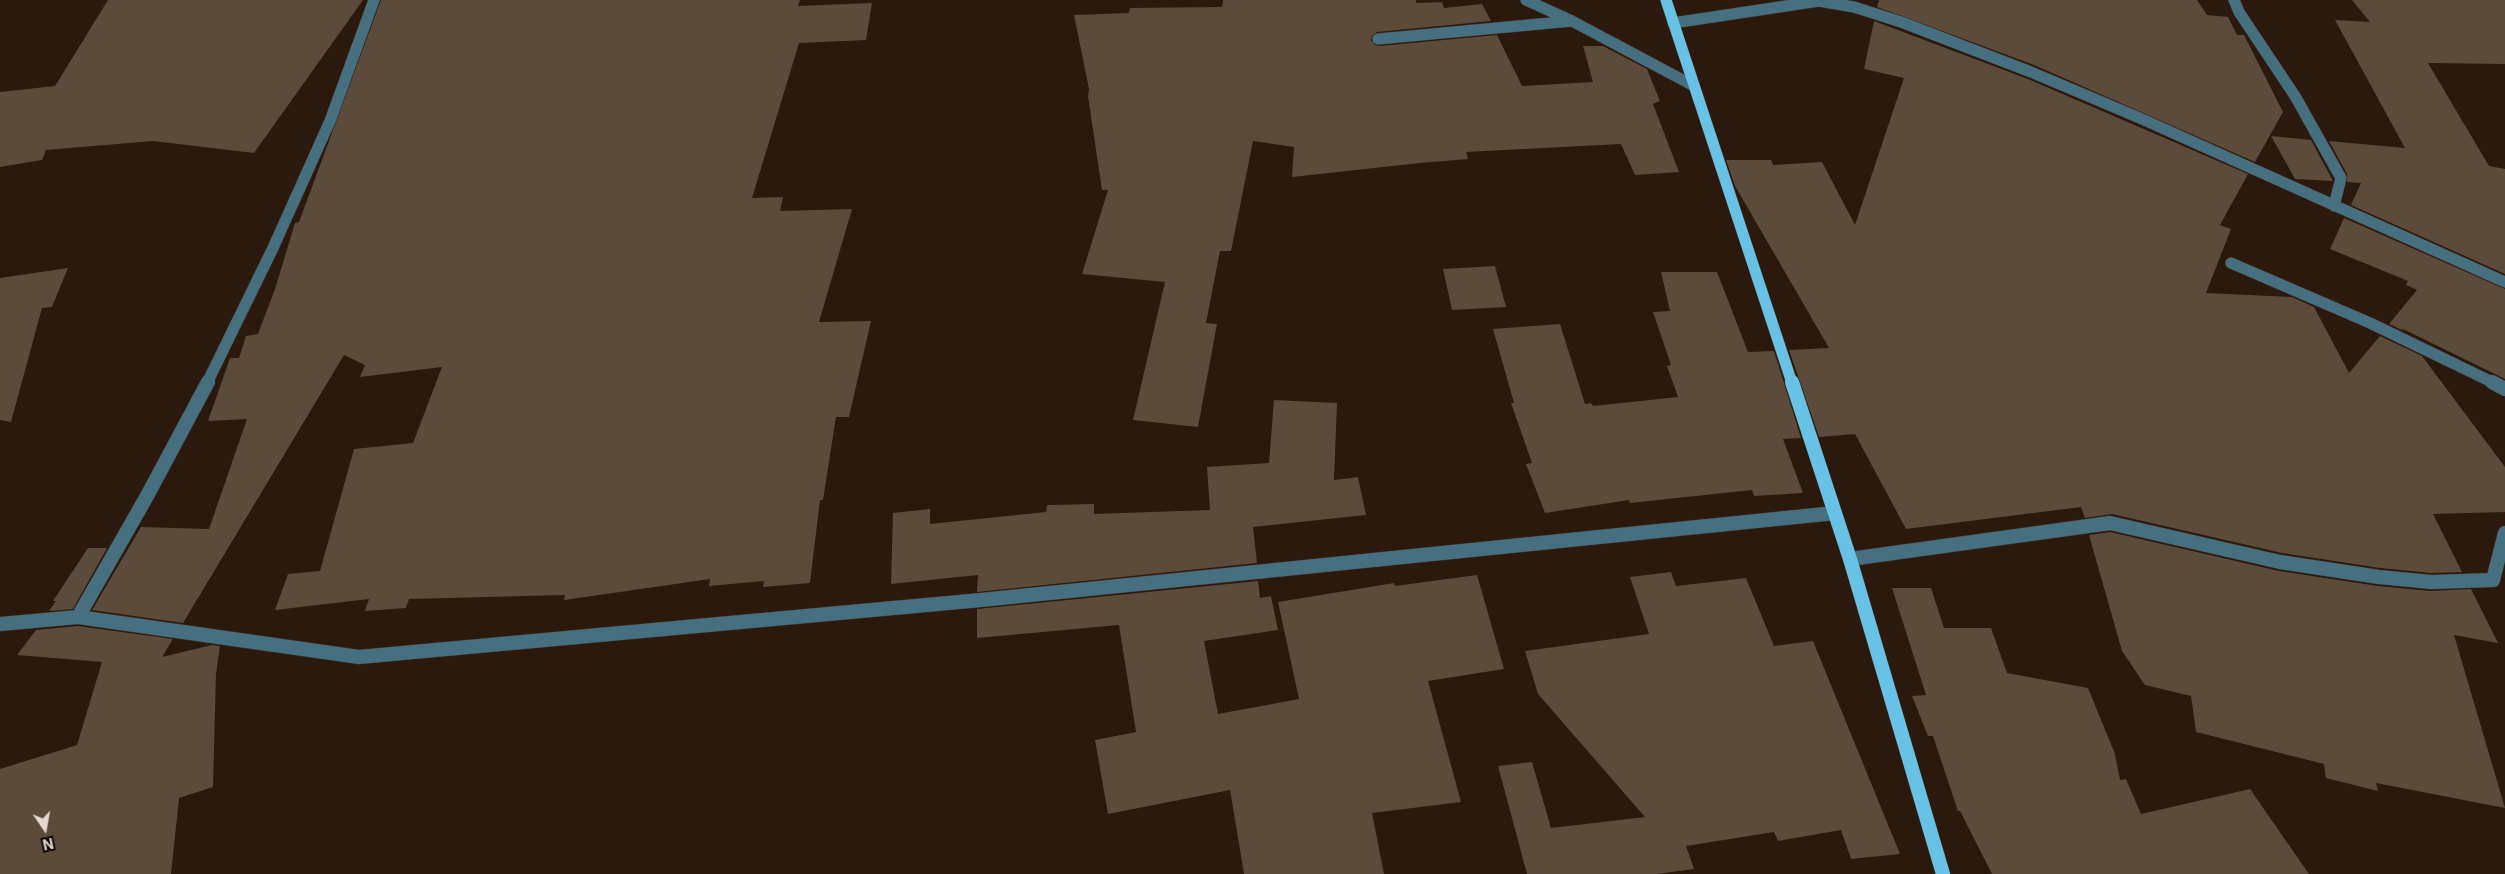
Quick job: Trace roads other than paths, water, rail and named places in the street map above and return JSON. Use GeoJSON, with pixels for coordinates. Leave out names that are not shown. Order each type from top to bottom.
{"type":"FeatureCollection","features":[{"type":"Feature","properties":{"kind":"main road"},"geometry":{"type":"LineString","coordinates":[[1666,0],[1850,559],[1943,874]]}},
{"type":"Feature","properties":{"kind":"street"},"geometry":{"type":"LineString","coordinates":[[78,617],[131,528],[256,285],[330,120],[374,0]]}},
{"type":"Feature","properties":{"kind":"street"},"geometry":{"type":"LineString","coordinates":[[1526,0],[1572,21],[1694,86]]}},
{"type":"Feature","properties":{"kind":"street"},"geometry":{"type":"LineString","coordinates":[[2234,0],[2239,12],[2295,96],[2341,178],[2334,206]]}},
{"type":"Feature","properties":{"kind":"street"},"geometry":{"type":"LineString","coordinates":[[1673,23],[1820,1],[1854,7],[1901,22],[2142,119],[2505,282]]}},
{"type":"Feature","properties":{"kind":"street"},"geometry":{"type":"LineString","coordinates":[[1378,39],[1572,21]]}},
{"type":"Feature","properties":{"kind":"street"},"geometry":{"type":"LineString","coordinates":[[2231,262],[2419,345],[2505,389]]}},
{"type":"Feature","properties":{"kind":"street"},"geometry":{"type":"LineString","coordinates":[[0,624],[78,617],[359,658],[981,600],[1835,513]]}},
{"type":"Feature","properties":{"kind":"street"},"geometry":{"type":"LineString","coordinates":[[1850,559],[2110,523],[2280,562],[2379,577],[2431,582],[2493,580],[2505,533]]}}]}
